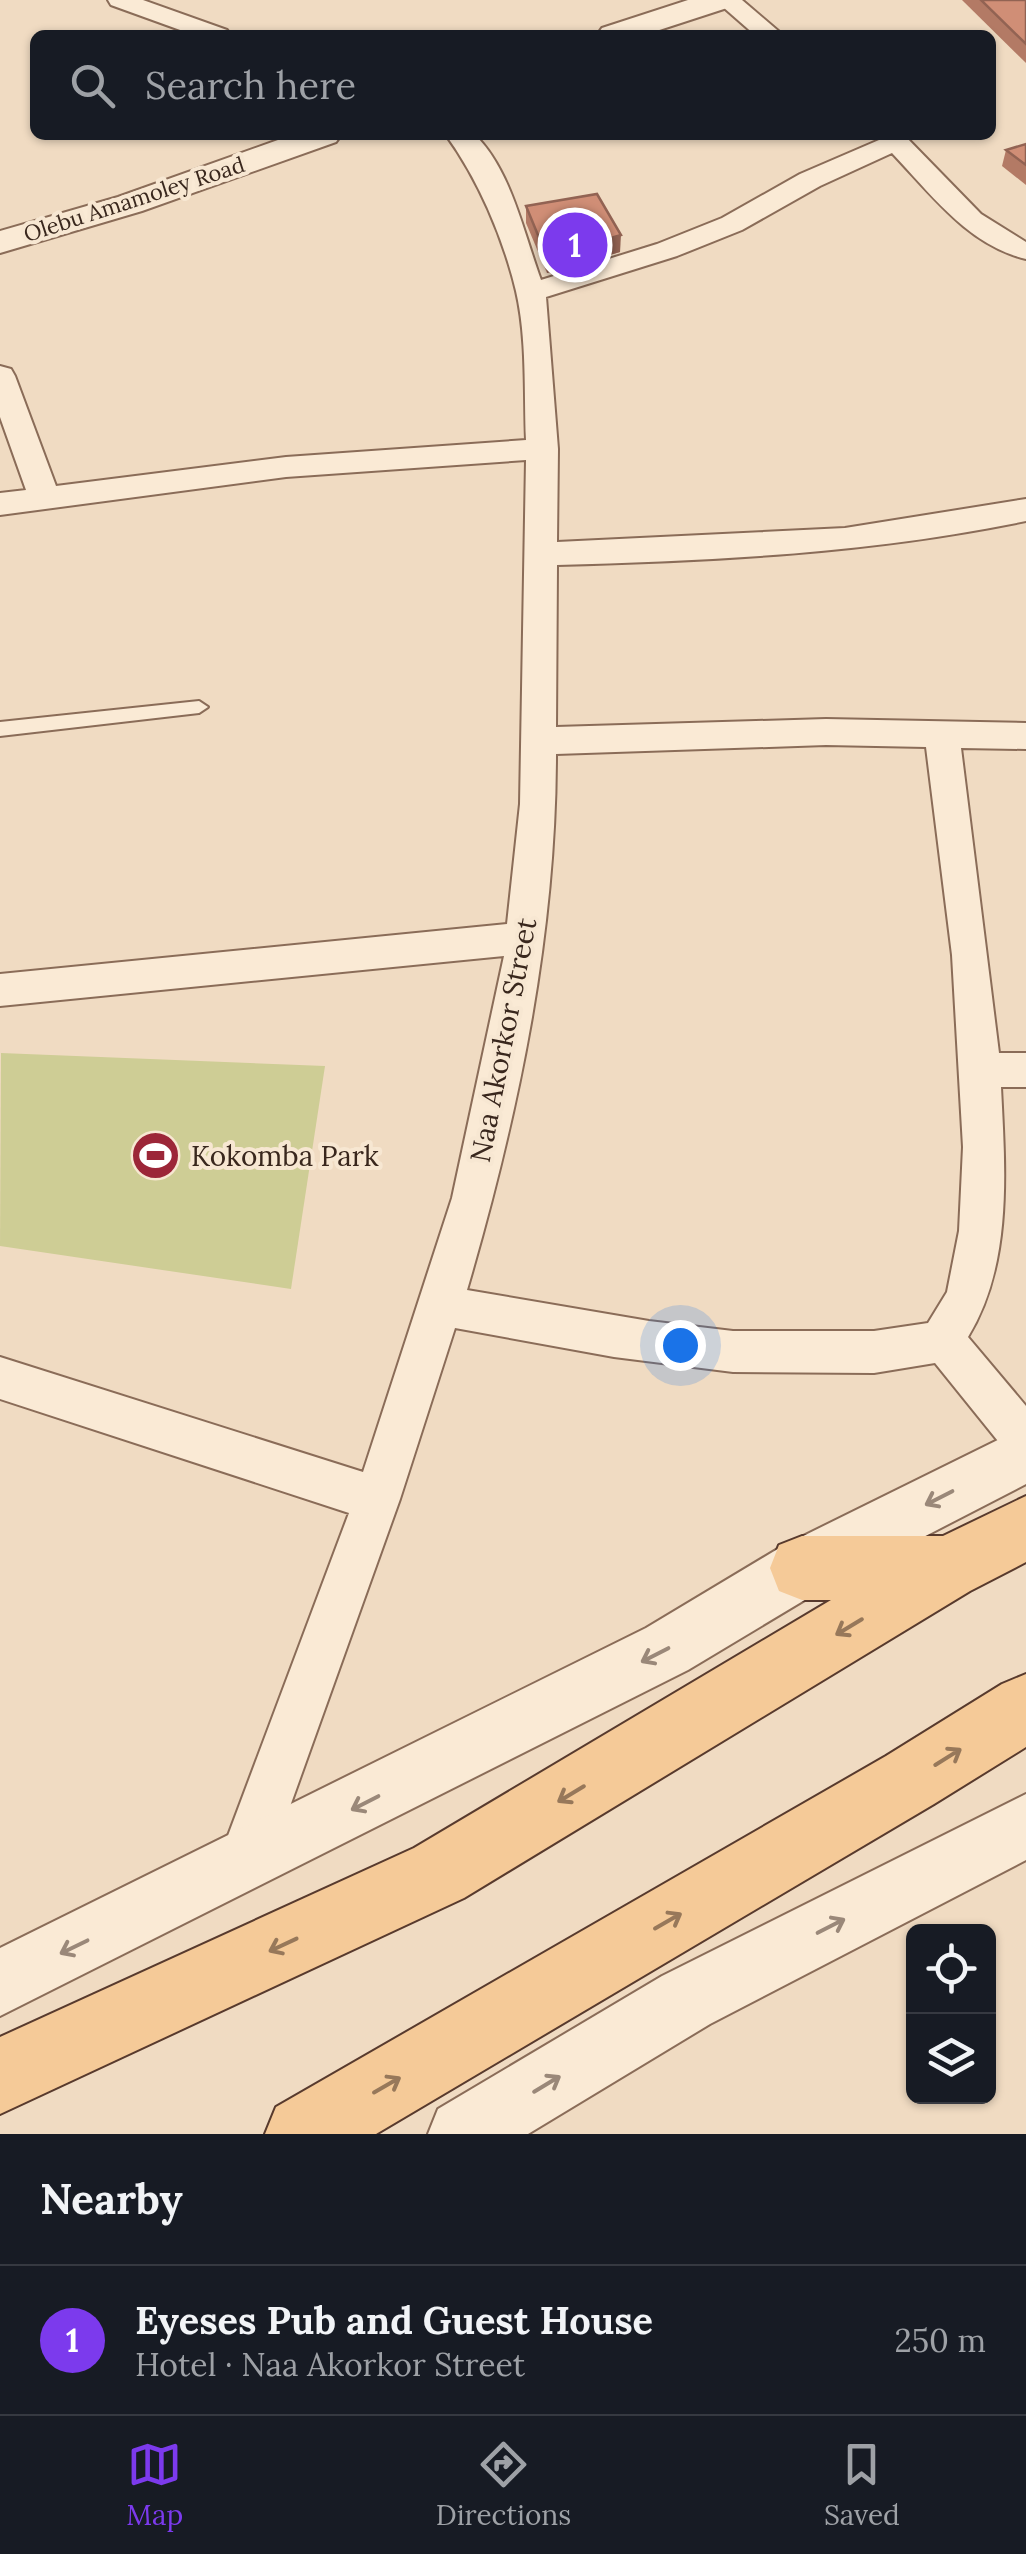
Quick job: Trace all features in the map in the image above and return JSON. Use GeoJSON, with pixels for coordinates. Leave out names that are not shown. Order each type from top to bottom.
{"type":"FeatureCollection","features":[{"type":"Feature","properties":{"kind":"main road"},"geometry":{"type":"LineString","coordinates":[[0,2076],[439,1873],[947,1568],[1026,1528]]}},
{"type":"Feature","properties":{"kind":"main road"},"geometry":{"type":"LineString","coordinates":[[802,1568],[947,1568]]}},
{"type":"Feature","properties":{"kind":"main road"},"geometry":{"type":"LineString","coordinates":[[303,2134],[910,1780],[1026,1708]]}},
{"type":"Feature","properties":{"kind":"street"},"geometry":{"type":"LineString","coordinates":[[629,30],[723,0],[763,30]]}},
{"type":"Feature","properties":{"kind":"street"},"geometry":{"type":"LineString","coordinates":[[126,1],[204,30]]}},
{"type":"Feature","properties":{"kind":"street","name":"Olebu Amamoley Road"},"geometry":{"type":"LineString","coordinates":[[0,242],[130,204],[310,140]]}},
{"type":"Feature","properties":{"kind":"street","name":"Naa Akorkor Street"},"geometry":{"type":"LineString","coordinates":[[243,1864],[376,1499],[441,1306],[473,1198],[521,975],[538,804],[542,449],[530,292],[491,184],[465,140]]}},
{"type":"Feature","properties":{"kind":"street"},"geometry":{"type":"LineString","coordinates":[[530,292],[653,255],[732,224],[889,140]]}},
{"type":"Feature","properties":{"kind":"street"},"geometry":{"type":"LineString","coordinates":[[895,140],[979,228],[1011,248],[1026,251]]}},
{"type":"Feature","properties":{"kind":"street"},"geometry":{"type":"LineString","coordinates":[[0,376],[45,498]]}},
{"type":"Feature","properties":{"kind":"street"},"geometry":{"type":"LineString","coordinates":[[0,504],[304,466],[542,449]]}},
{"type":"Feature","properties":{"kind":"street"},"geometry":{"type":"LineString","coordinates":[[540,554],[721,549],[876,538],[1026,510]]}},
{"type":"Feature","properties":{"kind":"street"},"geometry":{"type":"LineString","coordinates":[[537,741],[826,732],[1026,736]]}},
{"type":"Feature","properties":{"kind":"street"},"geometry":{"type":"LineString","coordinates":[[441,1306],[720,1350],[879,1352],[942,1338],[962,1319],[974,1291],[986,1215],[975,964],[942,736]]}},
{"type":"Feature","properties":{"kind":"street"},"geometry":{"type":"LineString","coordinates":[[0,990],[525,938]]}},
{"type":"Feature","properties":{"kind":"street"},"geometry":{"type":"LineString","coordinates":[[981,1070],[1026,1070]]}},
{"type":"Feature","properties":{"kind":"street"},"geometry":{"type":"LineString","coordinates":[[942,1338],[1026,1441]]}},
{"type":"Feature","properties":{"kind":"street"},"geometry":{"type":"LineString","coordinates":[[0,1378],[376,1499]]}},
{"type":"Feature","properties":{"kind":"street"},"geometry":{"type":"LineString","coordinates":[[0,1983],[668,1650],[802,1568],[1026,1454]]}},
{"type":"Feature","properties":{"kind":"street"},"geometry":{"type":"LineString","coordinates":[[463,2134],[686,2000],[1026,1826]]}},
{"type":"Feature","properties":{"kind":"lane"},"geometry":{"type":"LineString","coordinates":[[0,729],[199,707]]}},
{"type":"Feature","properties":{"kind":"shaded area","name":"Kokomba Park"},"geometry":{"type":"Polygon","coordinates":[[[1,1053],[325,1066],[291,1289],[0,1246],[1,1053]]]}},
{"type":"Feature","properties":{"kind":"building"},"geometry":{"type":"Polygon","coordinates":[[[981,0],[1026,0],[1026,44],[981,0]]]}},
{"type":"Feature","properties":{"kind":"building"},"geometry":{"type":"Polygon","coordinates":[[[1026,144],[1026,165],[1006,150],[1026,144]]]}},
{"type":"Feature","properties":{"kind":"building"},"geometry":{"type":"Polygon","coordinates":[[[597,194],[621,235],[547,257],[526,206],[597,194]]]}},
{"type":"Feature","properties":{"kind":"place","name":"Eyeses Pub and Guest House"},"geometry":{"type":"Point","coordinates":[575,245]}},
{"type":"Feature","properties":{"kind":"place","name":"Kokomba Park"},"geometry":{"type":"Point","coordinates":[156,1156]}}]}
